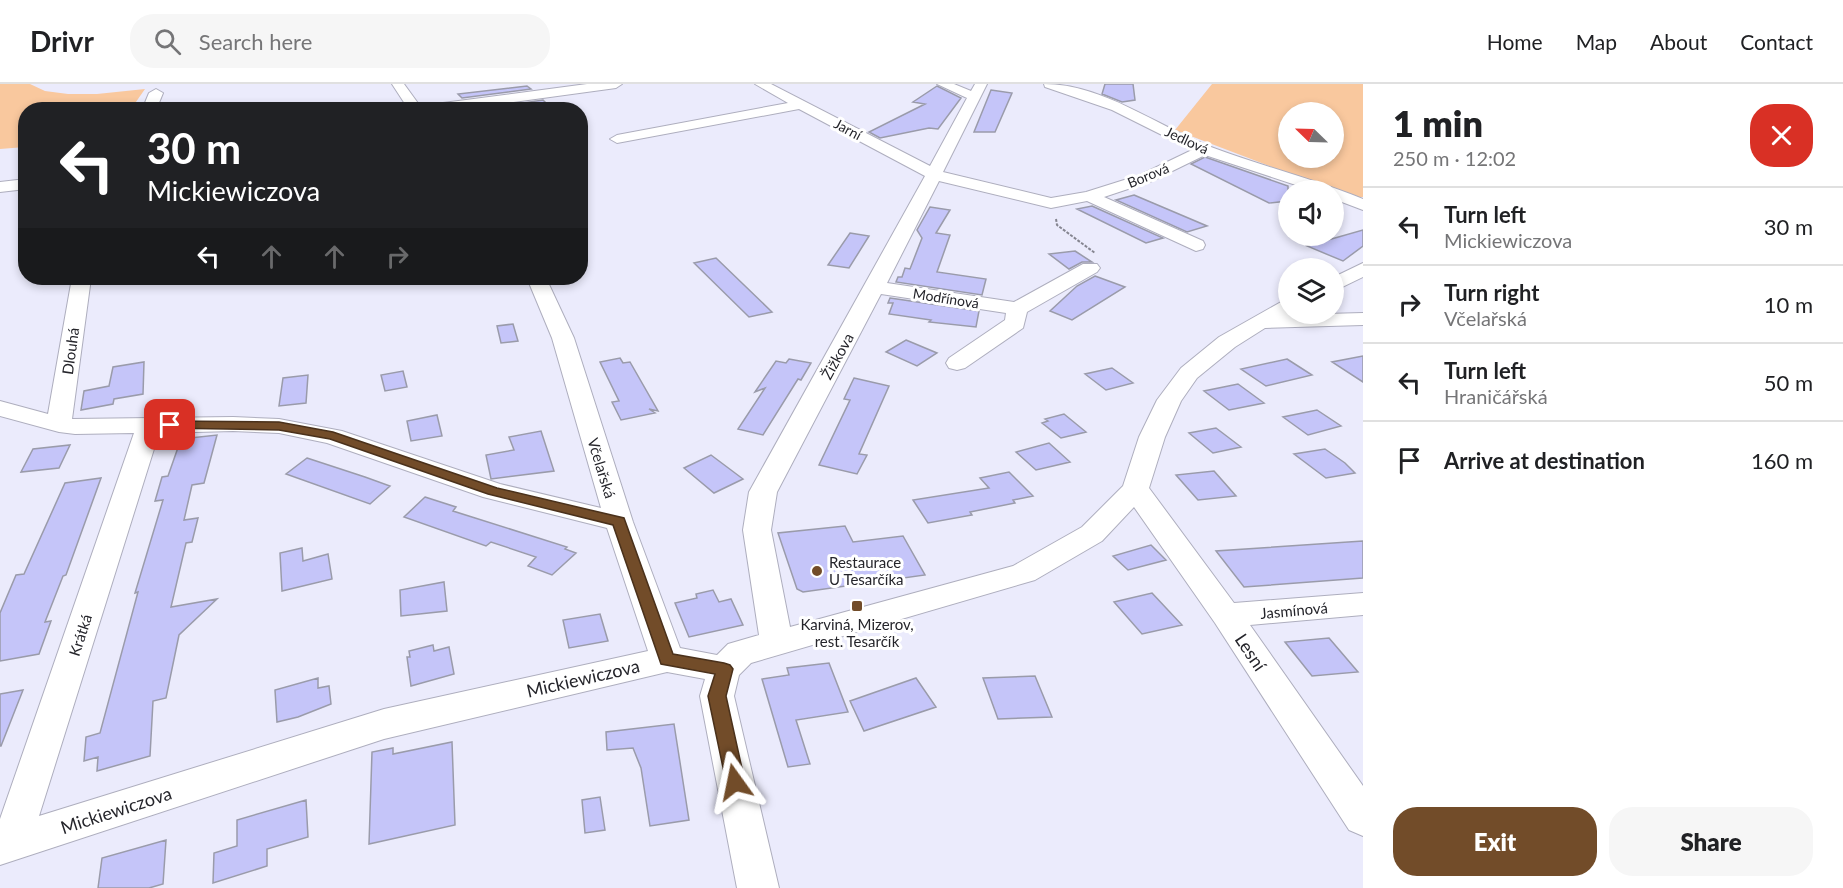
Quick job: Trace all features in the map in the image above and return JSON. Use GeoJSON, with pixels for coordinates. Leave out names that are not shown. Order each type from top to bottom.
{"type":"FeatureCollection","features":[{"type":"Feature","properties":{"kind":"street"},"geometry":{"type":"LineString","coordinates":[[398,84],[410,102]]}},
{"type":"Feature","properties":{"kind":"street"},"geometry":{"type":"LineString","coordinates":[[482,102],[616,84]]}},
{"type":"Feature","properties":{"kind":"street","name":"Jarní"},"geometry":{"type":"LineString","coordinates":[[762,84],[935,175]]}},
{"type":"Feature","properties":{"kind":"street"},"geometry":{"type":"LineString","coordinates":[[943,84],[978,91]]}},
{"type":"Feature","properties":{"kind":"street","name":"Jedlová"},"geometry":{"type":"LineString","coordinates":[[1050,84],[1117,107],[1204,150],[1296,180]]}},
{"type":"Feature","properties":{"kind":"street","name":"Žižkova"},"geometry":{"type":"LineString","coordinates":[[777,644],[757,530],[763,492],[875,287],[978,91]]}},
{"type":"Feature","properties":{"kind":"street"},"geometry":{"type":"LineString","coordinates":[[152,102],[156,93]]}},
{"type":"Feature","properties":{"kind":"street"},"geometry":{"type":"LineString","coordinates":[[617,139],[801,105]]}},
{"type":"Feature","properties":{"kind":"street","name":"Borová"},"geometry":{"type":"LineString","coordinates":[[935,175],[1053,211],[1089,196],[1146,178],[1204,150]]}},
{"type":"Feature","properties":{"kind":"street"},"geometry":{"type":"LineString","coordinates":[[0,187],[18,185]]}},
{"type":"Feature","properties":{"kind":"street","name":"Borová"},"geometry":{"type":"LineString","coordinates":[[1089,196],[1196,245]]}},
{"type":"Feature","properties":{"kind":"street"},"geometry":{"type":"LineString","coordinates":[[1344,197],[1363,205]]}},
{"type":"Feature","properties":{"kind":"street"},"geometry":{"type":"LineString","coordinates":[[957,363],[1016,323],[1017,309],[1090,268]]}},
{"type":"Feature","properties":{"kind":"street"},"geometry":{"type":"LineString","coordinates":[[1344,279],[1363,269]]}},
{"type":"Feature","properties":{"kind":"street","name":"Dlouhá"},"geometry":{"type":"LineString","coordinates":[[59,425],[80,285]]}},
{"type":"Feature","properties":{"kind":"street","name":"Včelařská"},"geometry":{"type":"LineString","coordinates":[[540,285],[563,338],[619,522],[667,659]]}},
{"type":"Feature","properties":{"kind":"street","name":"Modřínová"},"geometry":{"type":"LineString","coordinates":[[875,287],[1017,309]]}},
{"type":"Feature","properties":{"kind":"street"},"geometry":{"type":"LineString","coordinates":[[758,888],[717,696],[724,669],[740,654],[1024,573],[1092,534],[1135,489],[1152,437],[1169,400],[1189,373],[1227,342],[1277,314]]}},
{"type":"Feature","properties":{"kind":"street"},"geometry":{"type":"LineString","coordinates":[[1344,319],[1363,319]]}},
{"type":"Feature","properties":{"kind":"street"},"geometry":{"type":"LineString","coordinates":[[1344,324],[1363,337]]}},
{"type":"Feature","properties":{"kind":"street"},"geometry":{"type":"LineString","coordinates":[[0,408],[59,425],[75,427],[279,426],[333,436],[493,491],[619,522]]}},
{"type":"Feature","properties":{"kind":"street","name":"Krátká"},"geometry":{"type":"LineString","coordinates":[[6,845],[149,425]]}},
{"type":"Feature","properties":{"kind":"street","name":"Lesní"},"geometry":{"type":"LineString","coordinates":[[1135,489],[1226,615],[1363,818]]}},
{"type":"Feature","properties":{"kind":"street","name":"Jasmínová"},"geometry":{"type":"LineString","coordinates":[[1226,615],[1363,604]]}},
{"type":"Feature","properties":{"kind":"street","name":"Mickiewiczova"},"geometry":{"type":"LineString","coordinates":[[6,845],[384,724],[667,659],[724,669]]}},
{"type":"Feature","properties":{"kind":"path"},"geometry":{"type":"LineString","coordinates":[[1053,211],[1057,225],[1107,262],[1090,268]]}},
{"type":"Feature","properties":{"kind":"shaded area"},"geometry":{"type":"Polygon","coordinates":[[[0,84],[30,84],[45,91],[68,94],[97,94],[145,89],[136,102],[18,102],[18,148],[0,149],[0,84]]]}},
{"type":"Feature","properties":{"kind":"shaded area"},"geometry":{"type":"Polygon","coordinates":[[[1212,84],[1363,84],[1363,197],[1353,198],[1344,195],[1344,180],[1306,180],[1175,130],[1212,84]]]}},
{"type":"Feature","properties":{"kind":"building"},"geometry":{"type":"Polygon","coordinates":[[[1105,84],[1133,84],[1135,100],[1122,102],[1102,94],[1105,84]]]}},
{"type":"Feature","properties":{"kind":"building"},"geometry":{"type":"Polygon","coordinates":[[[527,86],[531,89],[462,98],[458,94],[527,86]]]}},
{"type":"Feature","properties":{"kind":"building"},"geometry":{"type":"Polygon","coordinates":[[[937,86],[961,98],[938,129],[929,128],[880,138],[869,132],[925,104],[913,102],[937,86]]]}},
{"type":"Feature","properties":{"kind":"building"},"geometry":{"type":"Polygon","coordinates":[[[991,90],[1012,93],[995,132],[974,132],[991,90]]]}},
{"type":"Feature","properties":{"kind":"building"},"geometry":{"type":"Polygon","coordinates":[[[1205,157],[1278,183],[1278,202],[1269,203],[1191,164],[1205,157]]]}},
{"type":"Feature","properties":{"kind":"building"},"geometry":{"type":"Polygon","coordinates":[[[1134,195],[1207,226],[1187,232],[1116,200],[1134,195]]]}},
{"type":"Feature","properties":{"kind":"building"},"geometry":{"type":"Polygon","coordinates":[[[1092,206],[1163,238],[1146,243],[1077,209],[1092,206]]]}},
{"type":"Feature","properties":{"kind":"building"},"geometry":{"type":"Polygon","coordinates":[[[930,207],[950,210],[936,233],[950,235],[937,272],[986,279],[982,295],[896,282],[898,277],[902,277],[905,268],[910,269],[922,238],[917,230],[930,207]]]}},
{"type":"Feature","properties":{"kind":"building"},"geometry":{"type":"Polygon","coordinates":[[[1363,230],[1363,246],[1344,260],[1344,258],[1336,258],[1307,246],[1344,246],[1344,235],[1363,230]]]}},
{"type":"Feature","properties":{"kind":"building"},"geometry":{"type":"Polygon","coordinates":[[[850,233],[869,236],[849,268],[828,265],[850,233]]]}},
{"type":"Feature","properties":{"kind":"building"},"geometry":{"type":"Polygon","coordinates":[[[1075,251],[1092,262],[1082,262],[1069,269],[1049,254],[1075,251]]]}},
{"type":"Feature","properties":{"kind":"building"},"geometry":{"type":"Polygon","coordinates":[[[716,258],[772,312],[749,317],[694,263],[716,258]]]}},
{"type":"Feature","properties":{"kind":"building"},"geometry":{"type":"Polygon","coordinates":[[[1095,276],[1125,287],[1072,320],[1050,311],[1077,286],[1095,276]]]}},
{"type":"Feature","properties":{"kind":"building"},"geometry":{"type":"Polygon","coordinates":[[[890,298],[979,311],[976,327],[929,322],[931,320],[889,314],[893,303],[888,303],[890,298]]]}},
{"type":"Feature","properties":{"kind":"building"},"geometry":{"type":"Polygon","coordinates":[[[513,324],[518,341],[501,343],[497,326],[513,324]]]}},
{"type":"Feature","properties":{"kind":"building"},"geometry":{"type":"Polygon","coordinates":[[[906,340],[937,353],[917,366],[886,352],[906,340]]]}},
{"type":"Feature","properties":{"kind":"building"},"geometry":{"type":"Polygon","coordinates":[[[1363,356],[1363,382],[1332,362],[1363,356]]]}},
{"type":"Feature","properties":{"kind":"building"},"geometry":{"type":"Polygon","coordinates":[[[620,358],[623,363],[630,362],[658,411],[649,409],[655,413],[621,420],[612,402],[619,401],[600,362],[620,358]]]}},
{"type":"Feature","properties":{"kind":"building"},"geometry":{"type":"Polygon","coordinates":[[[789,359],[811,363],[801,380],[798,379],[763,435],[738,429],[765,388],[755,392],[776,361],[786,363],[789,359]]]}},
{"type":"Feature","properties":{"kind":"building"},"geometry":{"type":"Polygon","coordinates":[[[1287,359],[1312,375],[1266,386],[1241,369],[1287,359]]]}},
{"type":"Feature","properties":{"kind":"building"},"geometry":{"type":"Polygon","coordinates":[[[144,362],[143,394],[114,399],[113,404],[81,410],[84,391],[109,386],[113,367],[144,362]]]}},
{"type":"Feature","properties":{"kind":"building"},"geometry":{"type":"Polygon","coordinates":[[[1112,368],[1133,383],[1106,390],[1085,374],[1112,368]]]}},
{"type":"Feature","properties":{"kind":"building"},"geometry":{"type":"Polygon","coordinates":[[[403,371],[407,387],[385,391],[381,375],[403,371]]]}},
{"type":"Feature","properties":{"kind":"building"},"geometry":{"type":"Polygon","coordinates":[[[308,375],[306,403],[279,406],[283,378],[308,375]]]}},
{"type":"Feature","properties":{"kind":"building"},"geometry":{"type":"Polygon","coordinates":[[[854,378],[889,386],[859,454],[867,455],[857,474],[819,465],[850,400],[844,399],[854,378]]]}},
{"type":"Feature","properties":{"kind":"building"},"geometry":{"type":"Polygon","coordinates":[[[1238,384],[1264,403],[1229,410],[1204,391],[1238,384]]]}},
{"type":"Feature","properties":{"kind":"building"},"geometry":{"type":"Polygon","coordinates":[[[1317,410],[1341,426],[1308,435],[1283,417],[1317,410]]]}},
{"type":"Feature","properties":{"kind":"building"},"geometry":{"type":"Polygon","coordinates":[[[1064,414],[1086,432],[1061,438],[1042,423],[1048,421],[1045,419],[1064,414]]]}},
{"type":"Feature","properties":{"kind":"building"},"geometry":{"type":"Polygon","coordinates":[[[437,415],[442,436],[411,441],[407,421],[437,415]]]}},
{"type":"Feature","properties":{"kind":"building"},"geometry":{"type":"Polygon","coordinates":[[[1216,428],[1241,447],[1213,453],[1189,433],[1216,428]]]}},
{"type":"Feature","properties":{"kind":"building"},"geometry":{"type":"Polygon","coordinates":[[[541,431],[554,471],[491,479],[486,455],[514,450],[509,437],[541,431]]]}},
{"type":"Feature","properties":{"kind":"building"},"geometry":{"type":"Polygon","coordinates":[[[217,435],[204,483],[192,485],[184,520],[198,518],[192,542],[186,543],[171,607],[217,599],[179,635],[166,698],[153,701],[150,756],[97,771],[98,757],[84,761],[86,737],[100,733],[138,592],[135,593],[163,500],[155,501],[162,477],[168,476],[181,439],[217,435]]]}},
{"type":"Feature","properties":{"kind":"building"},"geometry":{"type":"Polygon","coordinates":[[[1049,443],[1070,462],[1036,470],[1016,452],[1049,443]]]}},
{"type":"Feature","properties":{"kind":"building"},"geometry":{"type":"Polygon","coordinates":[[[70,445],[59,468],[21,472],[33,449],[70,445]]]}},
{"type":"Feature","properties":{"kind":"building"},"geometry":{"type":"Polygon","coordinates":[[[1325,449],[1355,473],[1326,478],[1294,454],[1325,449]]]}},
{"type":"Feature","properties":{"kind":"building"},"geometry":{"type":"Polygon","coordinates":[[[711,455],[743,479],[714,493],[684,468],[711,455]]]}},
{"type":"Feature","properties":{"kind":"building"},"geometry":{"type":"Polygon","coordinates":[[[307,458],[390,486],[370,504],[286,474],[307,458]]]}},
{"type":"Feature","properties":{"kind":"building"},"geometry":{"type":"Polygon","coordinates":[[[1214,471],[1236,496],[1198,500],[1176,475],[1214,471]]]}},
{"type":"Feature","properties":{"kind":"building"},"geometry":{"type":"Polygon","coordinates":[[[1009,472],[1033,496],[1013,500],[1015,503],[970,512],[972,515],[928,523],[913,500],[989,488],[980,478],[1009,472]]]}},
{"type":"Feature","properties":{"kind":"building"},"geometry":{"type":"Polygon","coordinates":[[[101,478],[66,575],[63,576],[45,622],[51,621],[39,654],[0,661],[0,613],[16,575],[24,574],[65,483],[101,478]]]}},
{"type":"Feature","properties":{"kind":"building"},"geometry":{"type":"Polygon","coordinates":[[[425,497],[456,507],[453,511],[567,547],[565,549],[576,553],[552,575],[528,566],[536,557],[491,542],[486,546],[404,517],[425,497]]]}},
{"type":"Feature","properties":{"kind":"building"},"geometry":{"type":"Polygon","coordinates":[[[845,526],[853,542],[903,536],[925,575],[803,592],[797,589],[778,533],[845,526]]]}},
{"type":"Feature","properties":{"kind":"building"},"geometry":{"type":"Polygon","coordinates":[[[1363,541],[1363,578],[1244,587],[1216,551],[1363,541]]]}},
{"type":"Feature","properties":{"kind":"building"},"geometry":{"type":"Polygon","coordinates":[[[1151,545],[1166,560],[1128,570],[1113,556],[1151,545]]]}},
{"type":"Feature","properties":{"kind":"building"},"geometry":{"type":"Polygon","coordinates":[[[302,548],[303,561],[328,554],[332,579],[282,591],[280,553],[302,548]]]}},
{"type":"Feature","properties":{"kind":"building"},"geometry":{"type":"Polygon","coordinates":[[[444,582],[447,611],[401,616],[400,590],[444,582]]]}},
{"type":"Feature","properties":{"kind":"building"},"geometry":{"type":"Polygon","coordinates":[[[713,590],[719,602],[731,599],[743,625],[689,637],[675,603],[697,598],[696,594],[713,590]]]}},
{"type":"Feature","properties":{"kind":"building"},"geometry":{"type":"Polygon","coordinates":[[[1152,593],[1182,625],[1142,634],[1114,602],[1152,593]]]}},
{"type":"Feature","properties":{"kind":"building"},"geometry":{"type":"Polygon","coordinates":[[[600,614],[608,641],[569,648],[563,620],[600,614]]]}},
{"type":"Feature","properties":{"kind":"building"},"geometry":{"type":"Polygon","coordinates":[[[1329,638],[1358,672],[1312,676],[1285,642],[1329,638]]]}},
{"type":"Feature","properties":{"kind":"building"},"geometry":{"type":"Polygon","coordinates":[[[433,645],[434,651],[449,647],[454,674],[411,686],[407,657],[410,657],[409,651],[433,645]]]}},
{"type":"Feature","properties":{"kind":"building"},"geometry":{"type":"Polygon","coordinates":[[[829,663],[848,712],[796,720],[810,764],[788,767],[762,679],[789,675],[787,668],[829,663]]]}},
{"type":"Feature","properties":{"kind":"building"},"geometry":{"type":"Polygon","coordinates":[[[1035,676],[1052,717],[998,719],[983,678],[1035,676]]]}},
{"type":"Feature","properties":{"kind":"building"},"geometry":{"type":"Polygon","coordinates":[[[318,678],[318,688],[329,686],[331,704],[298,717],[277,722],[275,690],[318,678]]]}},
{"type":"Feature","properties":{"kind":"building"},"geometry":{"type":"Polygon","coordinates":[[[916,678],[936,707],[864,731],[850,701],[916,678]]]}},
{"type":"Feature","properties":{"kind":"building"},"geometry":{"type":"Polygon","coordinates":[[[23,690],[1,746],[0,746],[0,694],[23,690]]]}},
{"type":"Feature","properties":{"kind":"building"},"geometry":{"type":"Polygon","coordinates":[[[674,724],[689,820],[650,826],[641,768],[633,748],[607,750],[606,732],[674,724]]]}},
{"type":"Feature","properties":{"kind":"building"},"geometry":{"type":"Polygon","coordinates":[[[452,742],[455,825],[369,844],[372,752],[393,748],[393,754],[452,742]]]}},
{"type":"Feature","properties":{"kind":"building"},"geometry":{"type":"Polygon","coordinates":[[[600,797],[605,830],[585,833],[582,800],[600,797]]]}},
{"type":"Feature","properties":{"kind":"building"},"geometry":{"type":"Polygon","coordinates":[[[306,800],[308,837],[267,849],[267,866],[213,883],[214,853],[237,846],[237,820],[306,800]]]}},
{"type":"Feature","properties":{"kind":"building"},"geometry":{"type":"Polygon","coordinates":[[[166,840],[163,884],[149,888],[98,888],[102,858],[166,840]]]}},
{"type":"Feature","properties":{"kind":"place","name":"Restaurace U Tesarčíka"},"geometry":{"type":"Point","coordinates":[817,571]}},
{"type":"Feature","properties":{"kind":"place","name":"Karviná, Mizerov, rest. Tesarčík"},"geometry":{"type":"Point","coordinates":[857,606]}},
{"type":"Feature","properties":{"kind":"route"},"geometry":{"type":"LineString","coordinates":[[170,425],[279,426],[333,436],[493,491],[619,522],[667,659],[724,669],[717,696],[735,782]]}}]}
